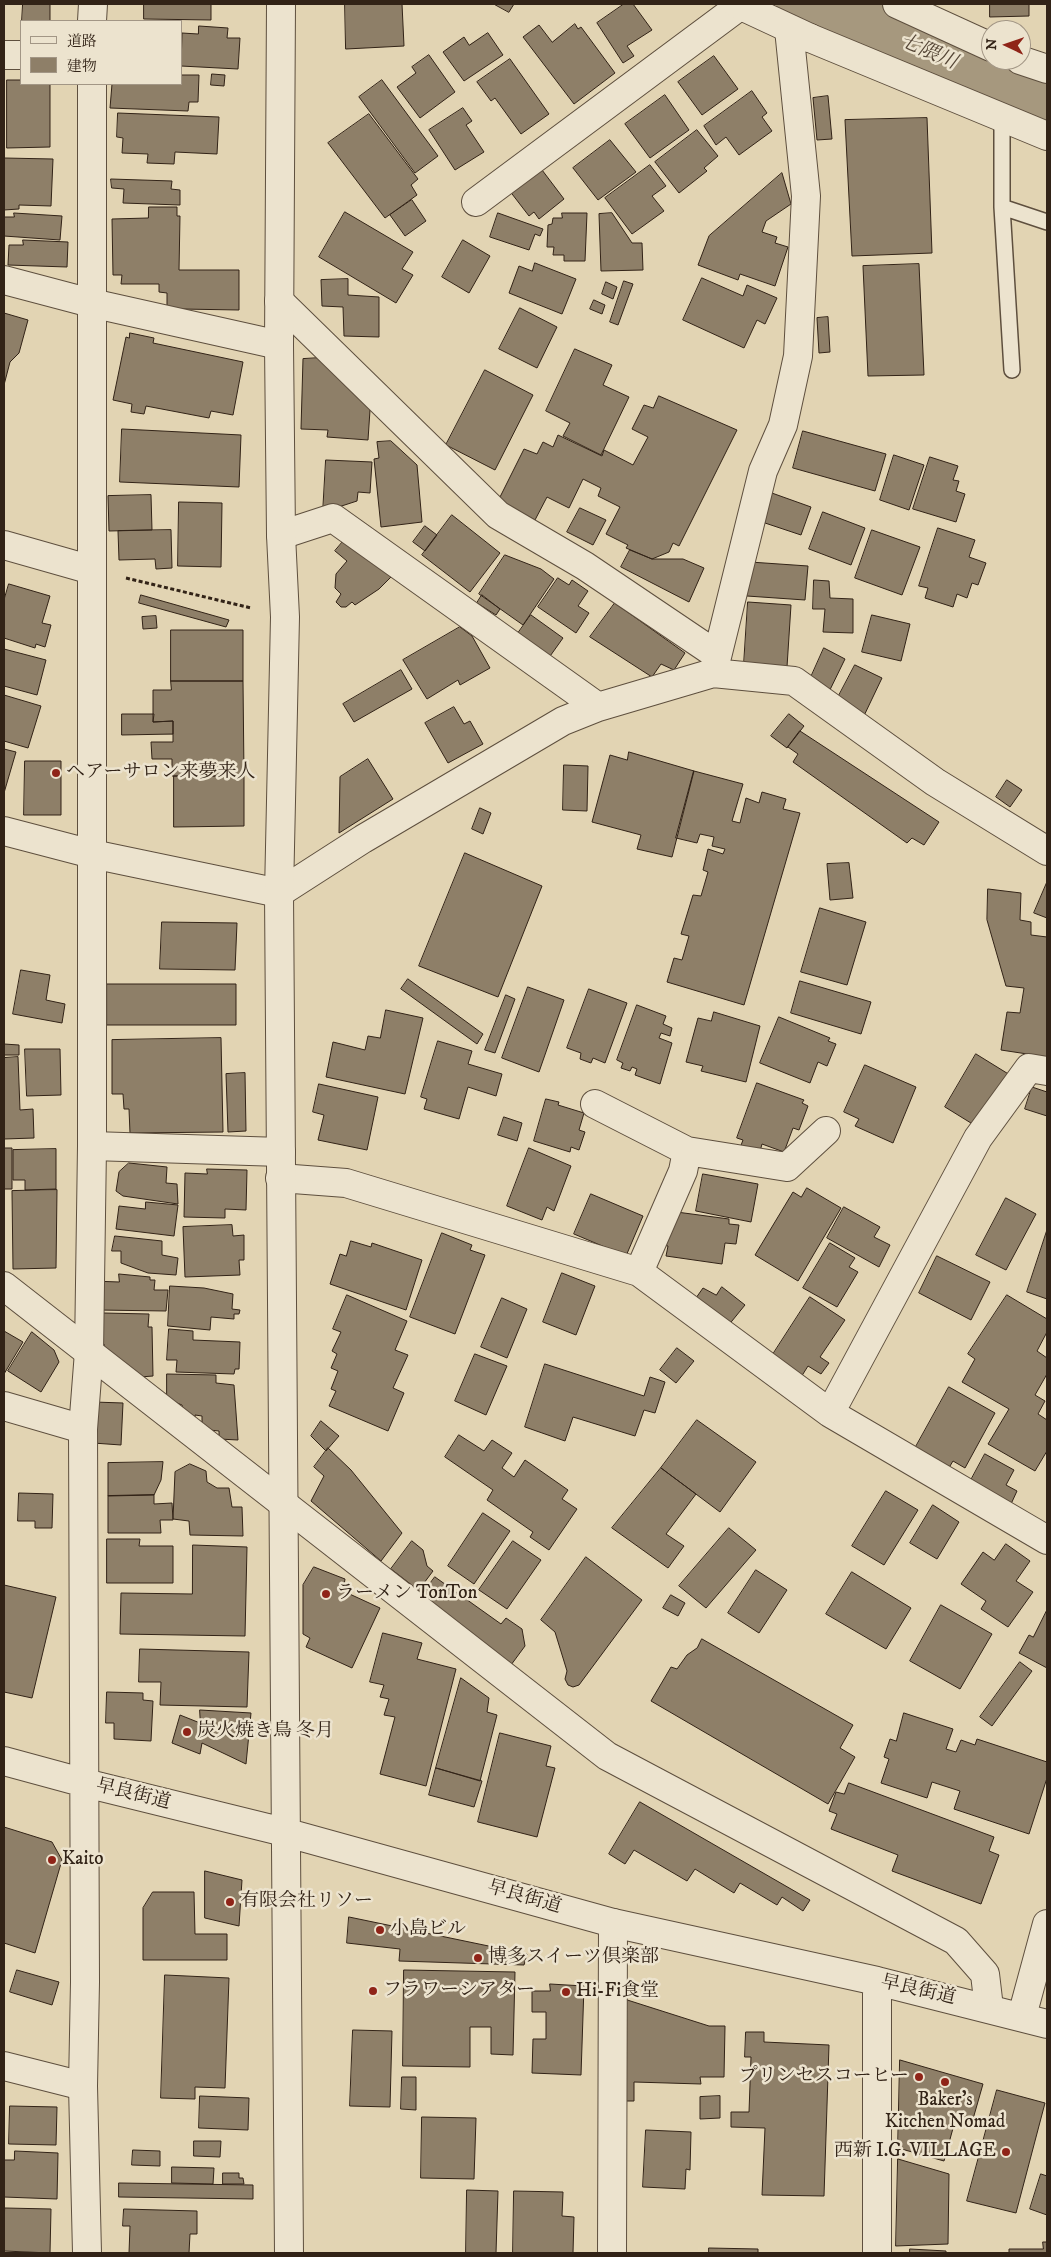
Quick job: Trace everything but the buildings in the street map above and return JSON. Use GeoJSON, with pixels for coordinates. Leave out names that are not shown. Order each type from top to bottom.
{"type":"FeatureCollection","features":[{"type":"Feature","properties":{"kind":"street"},"geometry":{"type":"LineString","coordinates":[[92,4],[92,20]]}},
{"type":"Feature","properties":{"kind":"street"},"geometry":{"type":"LineString","coordinates":[[281,4],[278,345],[281,535],[285,617],[279,893],[284,1832],[289,2253]]}},
{"type":"Feature","properties":{"kind":"street"},"geometry":{"type":"LineString","coordinates":[[897,4],[981,42]]}},
{"type":"Feature","properties":{"kind":"street"},"geometry":{"type":"LineString","coordinates":[[476,202],[739,5],[799,33],[1047,136]]}},
{"type":"Feature","properties":{"kind":"street"},"geometry":{"type":"LineString","coordinates":[[715,664],[763,471],[783,425],[798,356],[806,196],[799,33]]}},
{"type":"Feature","properties":{"kind":"street"},"geometry":{"type":"LineString","coordinates":[[4,55],[20,55]]}},
{"type":"Feature","properties":{"kind":"street"},"geometry":{"type":"LineString","coordinates":[[1031,64],[1047,69]]}},
{"type":"Feature","properties":{"kind":"street"},"geometry":{"type":"LineString","coordinates":[[87,2253],[83,2086],[85,1783],[84,1429],[89,1352],[92,1146],[92,85]]}},
{"type":"Feature","properties":{"kind":"street"},"geometry":{"type":"LineString","coordinates":[[4,280],[91,303],[278,345]]}},
{"type":"Feature","properties":{"kind":"street"},"geometry":{"type":"LineString","coordinates":[[279,301],[498,515],[585,566],[715,664],[794,681],[935,782],[1047,851]]}},
{"type":"Feature","properties":{"kind":"street"},"geometry":{"type":"LineString","coordinates":[[281,535],[333,518],[598,707]]}},
{"type":"Feature","properties":{"kind":"street"},"geometry":{"type":"LineString","coordinates":[[4,545],[92,570]]}},
{"type":"Feature","properties":{"kind":"street"},"geometry":{"type":"LineString","coordinates":[[4,831],[92,854],[279,893],[363,839],[563,722],[598,707],[715,664]]}},
{"type":"Feature","properties":{"kind":"street"},"geometry":{"type":"LineString","coordinates":[[830,1413],[978,1138],[1029,1068],[1047,1071]]}},
{"type":"Feature","properties":{"kind":"street"},"geometry":{"type":"LineString","coordinates":[[595,1104],[688,1151],[787,1167],[826,1131]]}},
{"type":"Feature","properties":{"kind":"street"},"geometry":{"type":"LineString","coordinates":[[92,1146],[280,1165],[346,1183],[639,1272],[830,1413],[1047,1540]]}},
{"type":"Feature","properties":{"kind":"street"},"geometry":{"type":"LineString","coordinates":[[639,1272],[683,1171],[688,1151]]}},
{"type":"Feature","properties":{"kind":"street"},"geometry":{"type":"LineString","coordinates":[[4,1286],[282,1505],[607,1756],[956,1941],[986,1974],[989,2008]]}},
{"type":"Feature","properties":{"kind":"street"},"geometry":{"type":"LineString","coordinates":[[4,1406],[84,1429]]}},
{"type":"Feature","properties":{"kind":"street","name":"早良街道"},"geometry":{"type":"LineString","coordinates":[[4,1761],[284,1832],[613,1923],[878,1981],[1035,2020]]}},
{"type":"Feature","properties":{"kind":"street"},"geometry":{"type":"LineString","coordinates":[[612,2253],[613,1923]]}},
{"type":"Feature","properties":{"kind":"street"},"geometry":{"type":"LineString","coordinates":[[1035,2020],[1047,1924]]}},
{"type":"Feature","properties":{"kind":"street"},"geometry":{"type":"LineString","coordinates":[[877,2253],[878,1981]]}},
{"type":"Feature","properties":{"kind":"street"},"geometry":{"type":"LineString","coordinates":[[4,2066],[83,2086]]}},
{"type":"Feature","properties":{"kind":"lane"},"geometry":{"type":"LineString","coordinates":[[1002,117],[1002,207],[1012,370]]}},
{"type":"Feature","properties":{"kind":"lane"},"geometry":{"type":"LineString","coordinates":[[1002,207],[1047,222]]}},
{"type":"Feature","properties":{"kind":"path"},"geometry":{"type":"LineString","coordinates":[[92,570],[285,617]]}},
{"type":"Feature","properties":{"kind":"waterway","name":"七隈川"},"geometry":{"type":"LineString","coordinates":[[809,4],[1047,103]]}},
{"type":"Feature","properties":{"kind":"place","name":"ヘアーサロン来夢来人"},"geometry":{"type":"Point","coordinates":[56,773]}},
{"type":"Feature","properties":{"kind":"place","name":"ラーメン TonTon"},"geometry":{"type":"Point","coordinates":[326,1594]}},
{"type":"Feature","properties":{"kind":"place","name":"炭火焼き鳥 冬月"},"geometry":{"type":"Point","coordinates":[187,1732]}},
{"type":"Feature","properties":{"kind":"place","name":"Kaito"},"geometry":{"type":"Point","coordinates":[52,1860]}},
{"type":"Feature","properties":{"kind":"place","name":"有限会社リソー"},"geometry":{"type":"Point","coordinates":[230,1902]}},
{"type":"Feature","properties":{"kind":"place","name":"小島ビル"},"geometry":{"type":"Point","coordinates":[380,1930]}},
{"type":"Feature","properties":{"kind":"place","name":"博多スイーツ倶楽部"},"geometry":{"type":"Point","coordinates":[478,1958]}},
{"type":"Feature","properties":{"kind":"place","name":"フラワーシアター"},"geometry":{"type":"Point","coordinates":[373,1991]}},
{"type":"Feature","properties":{"kind":"place","name":"Hi-Fi食堂"},"geometry":{"type":"Point","coordinates":[566,1992]}},
{"type":"Feature","properties":{"kind":"place","name":"プリンセスコーヒー"},"geometry":{"type":"Point","coordinates":[919,2077]}},
{"type":"Feature","properties":{"kind":"place","name":"Baker’s Kitchen Nomad"},"geometry":{"type":"Point","coordinates":[945,2082]}},
{"type":"Feature","properties":{"kind":"place","name":"西新 I.G. VILLAGE"},"geometry":{"type":"Point","coordinates":[1006,2152]}}]}
